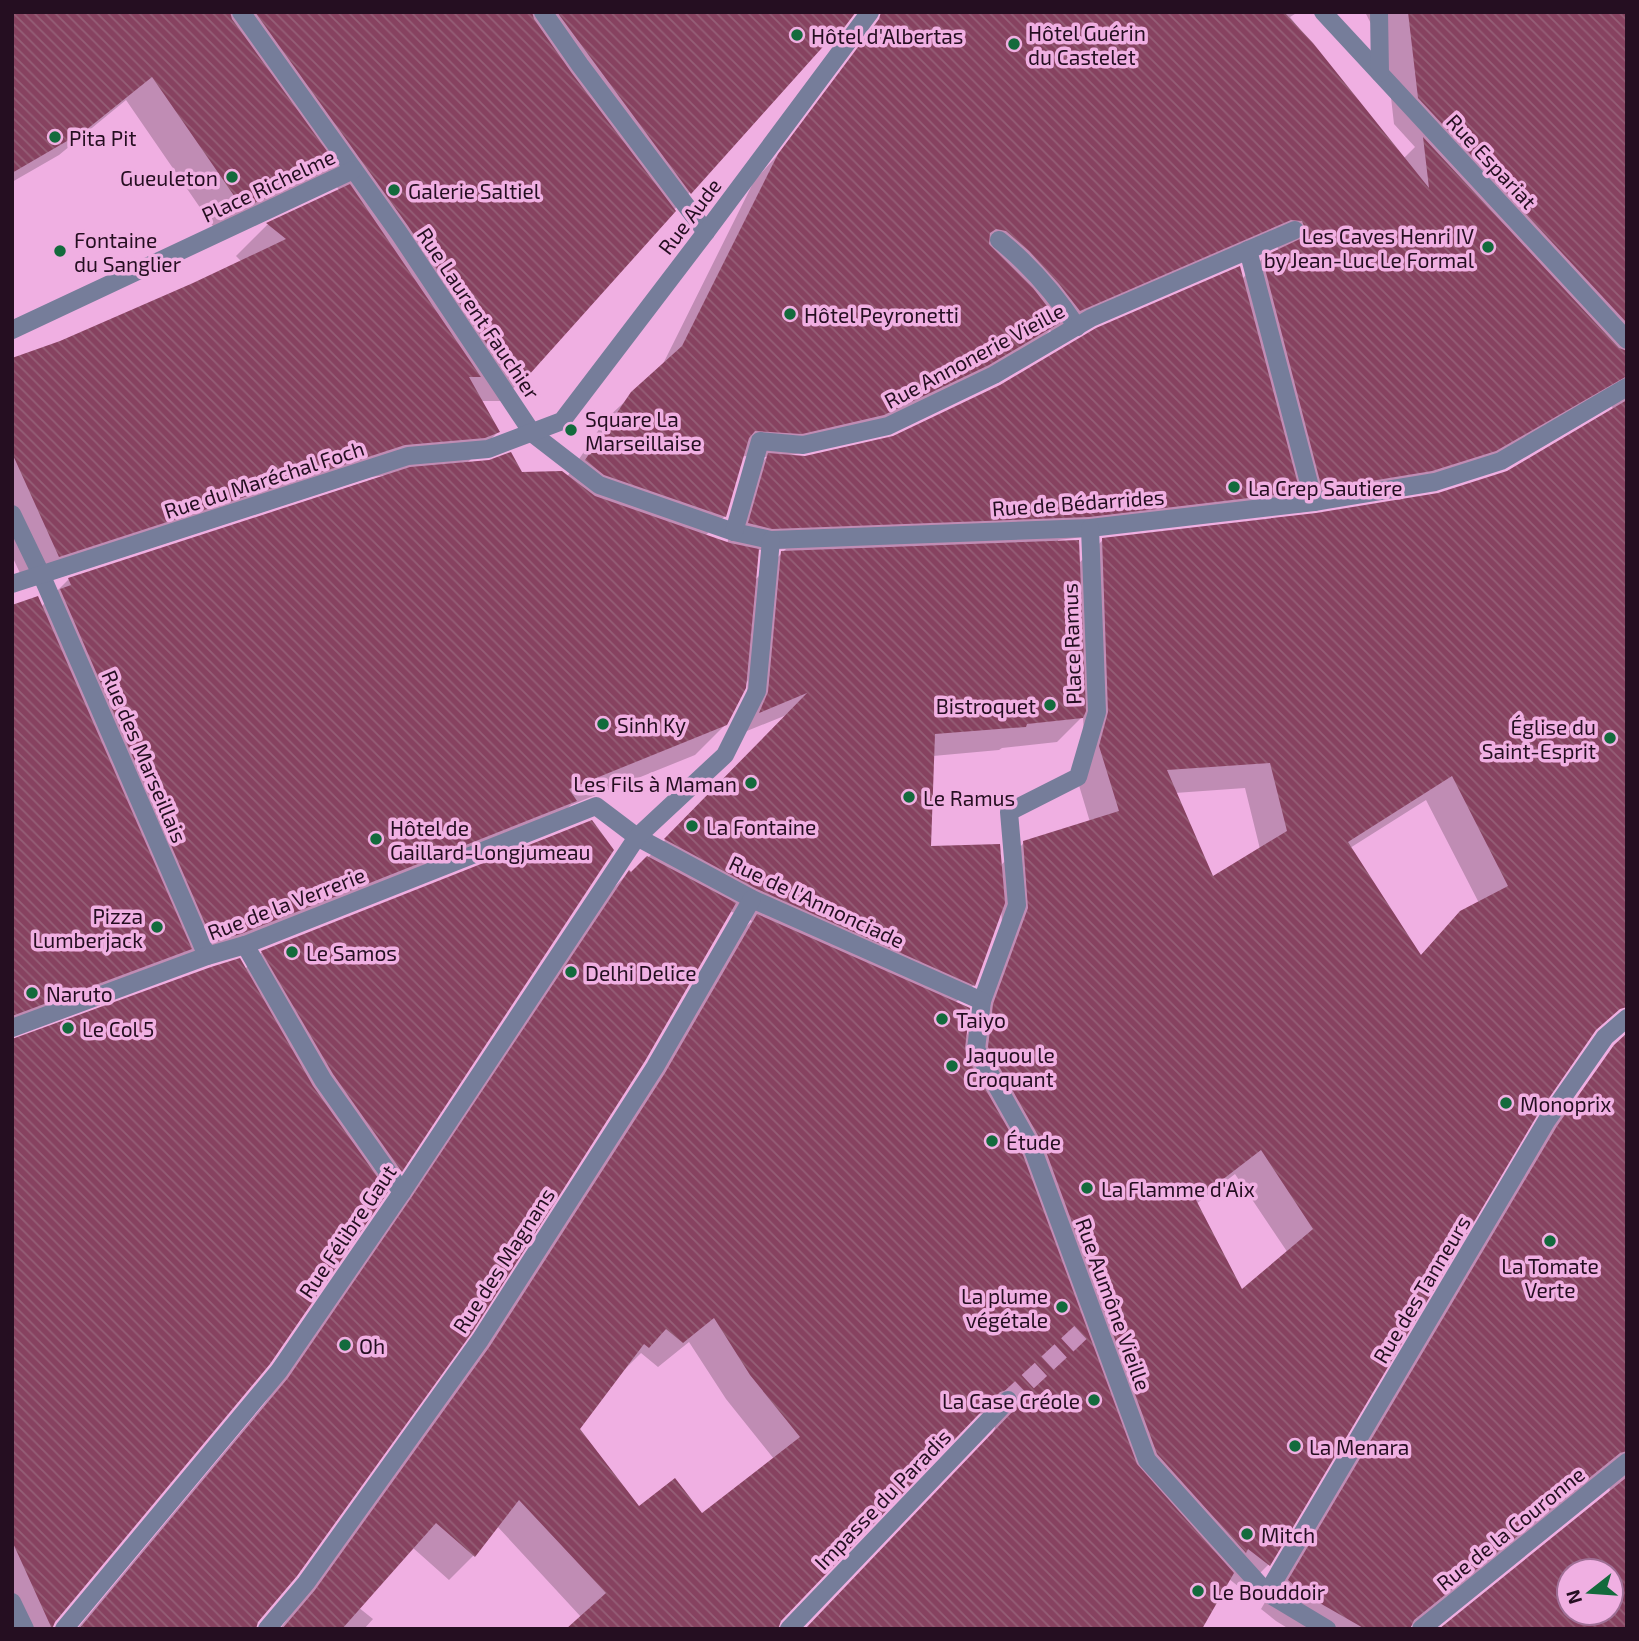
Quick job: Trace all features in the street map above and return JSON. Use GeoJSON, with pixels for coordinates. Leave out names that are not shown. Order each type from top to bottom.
{"type":"FeatureCollection","features":[{"type":"Feature","properties":{"kind":"street","name":"Rue Laurent Fauchier"},"geometry":{"type":"LineString","coordinates":[[241,12],[406,244],[533,433]]}},
{"type":"Feature","properties":{"kind":"street"},"geometry":{"type":"LineString","coordinates":[[543,12],[706,232]]}},
{"type":"Feature","properties":{"kind":"street","name":"Rue Aude"},"geometry":{"type":"LineString","coordinates":[[533,433],[562,421],[870,12]]}},
{"type":"Feature","properties":{"kind":"street","name":"Rue Espariat"},"geometry":{"type":"LineString","coordinates":[[1323,12],[1627,340]]}},
{"type":"Feature","properties":{"kind":"street"},"geometry":{"type":"LineString","coordinates":[[1378,12],[1380,73]]}},
{"type":"Feature","properties":{"kind":"street","name":"Place Richelme"},"geometry":{"type":"LineString","coordinates":[[12,330],[354,170]]}},
{"type":"Feature","properties":{"kind":"street","name":"Rue Annonerie Vieille"},"geometry":{"type":"LineString","coordinates":[[734,532],[760,441],[803,445],[888,426],[994,374],[1091,318],[1295,230]]}},
{"type":"Feature","properties":{"kind":"street"},"geometry":{"type":"LineString","coordinates":[[999,240],[1021,257],[1059,301],[1077,327]]}},
{"type":"Feature","properties":{"kind":"street"},"geometry":{"type":"LineString","coordinates":[[1248,250],[1314,502]]}},
{"type":"Feature","properties":{"kind":"street","name":"Rue de Bédarrides"},"geometry":{"type":"LineString","coordinates":[[533,433],[599,485],[734,532],[771,540],[1090,528],[1314,502],[1435,482],[1501,461],[1627,387]]}},
{"type":"Feature","properties":{"kind":"street","name":"Rue du Maréchal Foch"},"geometry":{"type":"LineString","coordinates":[[12,584],[408,456],[488,449],[533,433]]}},
{"type":"Feature","properties":{"kind":"street"},"geometry":{"type":"LineString","coordinates":[[12,514],[41,574]]}},
{"type":"Feature","properties":{"kind":"street","name":"Place Ramus"},"geometry":{"type":"LineString","coordinates":[[982,1001],[1017,905],[1009,812],[1078,777],[1097,712],[1090,528]]}},
{"type":"Feature","properties":{"kind":"street"},"geometry":{"type":"LineString","coordinates":[[637,837],[725,755],[757,691],[771,540]]}},
{"type":"Feature","properties":{"kind":"street","name":"Rue des Marseillais"},"geometry":{"type":"LineString","coordinates":[[41,574],[207,956]]}},
{"type":"Feature","properties":{"kind":"street","name":"Rue de la Verrerie"},"geometry":{"type":"LineString","coordinates":[[12,1028],[207,956],[245,945],[596,806],[637,837]]}},
{"type":"Feature","properties":{"kind":"street","name":"Rue de l'Annonciade"},"geometry":{"type":"LineString","coordinates":[[637,837],[752,899],[982,1001]]}},
{"type":"Feature","properties":{"kind":"street","name":"Rue Félibre Gaut"},"geometry":{"type":"LineString","coordinates":[[64,1629],[279,1371],[402,1192],[637,837]]}},
{"type":"Feature","properties":{"kind":"street","name":"Rue des Magnans"},"geometry":{"type":"LineString","coordinates":[[267,1629],[306,1583],[480,1340],[655,1067],[752,899]]}},
{"type":"Feature","properties":{"kind":"street"},"geometry":{"type":"LineString","coordinates":[[245,945],[323,1080],[402,1192]]}},
{"type":"Feature","properties":{"kind":"street","name":"Rue Aumône Vieille"},"geometry":{"type":"LineString","coordinates":[[982,1001],[976,1049],[1033,1150],[1147,1461],[1267,1593],[1327,1629]]}},
{"type":"Feature","properties":{"kind":"street","name":"Rue des Tanneurs"},"geometry":{"type":"LineString","coordinates":[[1267,1593],[1547,1120],[1605,1037],[1627,1018]]}},
{"type":"Feature","properties":{"kind":"street"},"geometry":{"type":"LineString","coordinates":[[1081,1332],[1096,1320]]}},
{"type":"Feature","properties":{"kind":"street","name":"Impasse du Paradis"},"geometry":{"type":"LineString","coordinates":[[789,1629],[1008,1401]]}},
{"type":"Feature","properties":{"kind":"street","name":"Rue de la Couronne"},"geometry":{"type":"LineString","coordinates":[[1421,1629],[1627,1462]]}},
{"type":"Feature","properties":{"kind":"street"},"geometry":{"type":"LineString","coordinates":[[12,1602],[25,1629]]}},
{"type":"Feature","properties":{"kind":"building"},"geometry":{"type":"Polygon","coordinates":[[[12,12],[230,12],[232,19],[337,165],[246,207],[237,200],[152,77],[86,130],[12,173],[12,12]]]}},
{"type":"Feature","properties":{"kind":"building"},"geometry":{"type":"Polygon","coordinates":[[[255,12],[532,12],[534,19],[571,72],[676,211],[528,376],[508,376],[408,226],[255,12]]]}},
{"type":"Feature","properties":{"kind":"building"},"geometry":{"type":"Polygon","coordinates":[[[557,12],[856,12],[833,42],[829,40],[691,194],[557,12]]]}},
{"type":"Feature","properties":{"kind":"building"},"geometry":{"type":"Polygon","coordinates":[[[881,12],[1284,12],[1313,43],[1429,188],[1423,137],[1619,348],[1627,351],[1627,376],[1496,451],[1432,471],[1322,489],[1262,257],[1304,237],[1306,231],[1302,221],[1291,220],[1080,311],[1029,251],[1006,231],[996,229],[990,233],[989,244],[1033,288],[1060,323],[989,365],[884,415],[802,434],[755,431],[749,438],[726,517],[604,475],[585,460],[631,392],[682,346],[778,154],[879,19],[881,12]]]}},
{"type":"Feature","properties":{"kind":"building"},"geometry":{"type":"Polygon","coordinates":[[[1408,12],[1627,12],[1627,323],[1418,98],[1408,12]]]}},
{"type":"Feature","properties":{"kind":"building"},"geometry":{"type":"Polygon","coordinates":[[[350,184],[481,377],[469,377],[500,432],[485,438],[405,445],[59,557],[12,453],[12,358],[60,341],[286,239],[266,223],[350,184]]]}},
{"type":"Feature","properties":{"kind":"building"},"geometry":{"type":"Polygon","coordinates":[[[1240,266],[1300,492],[1089,517],[772,529],[748,523],[768,453],[805,456],[893,436],[1000,385],[1096,328],[1240,266]]]}},
{"type":"Feature","properties":{"kind":"building"},"geometry":{"type":"Polygon","coordinates":[[[1627,400],[1627,1007],[1620,1009],[1596,1030],[1538,1114],[1270,1566],[1248,1549],[1246,1553],[1157,1454],[1044,1146],[988,1047],[993,1004],[1028,908],[1023,841],[1119,811],[1099,746],[1108,712],[1102,538],[1316,513],[1438,493],[1507,471],[1627,400]],[[1270,763],[1167,770],[1213,876],[1287,831],[1270,763]],[[1452,776],[1348,842],[1421,955],[1460,911],[1508,886],[1452,776]],[[1261,1150],[1196,1200],[1242,1289],[1313,1229],[1261,1150]]]}},
{"type":"Feature","properties":{"kind":"building"},"geometry":{"type":"Polygon","coordinates":[[[511,452],[522,472],[562,471],[595,496],[730,543],[759,549],[746,688],[727,725],[569,789],[577,801],[241,934],[213,942],[60,589],[71,585],[68,578],[410,467],[489,460],[511,452]]]}},
{"type":"Feature","properties":{"kind":"building"},"geometry":{"type":"Polygon","coordinates":[[[1079,540],[1086,711],[1083,718],[1027,724],[1026,727],[935,734],[931,846],[1000,844],[1005,903],[975,986],[757,889],[664,839],[807,693],[759,713],[768,692],[781,551],[1079,540]]]}},
{"type":"Feature","properties":{"kind":"building"},"geometry":{"type":"Polygon","coordinates":[[[38,596],[192,949],[12,1016],[12,605],[38,596]]]}},
{"type":"Feature","properties":{"kind":"building"},"geometry":{"type":"Polygon","coordinates":[[[592,820],[614,850],[402,1172],[333,1074],[261,951],[592,820]]]}},
{"type":"Feature","properties":{"kind":"building"},"geometry":{"type":"Polygon","coordinates":[[[647,856],[736,903],[645,1061],[471,1334],[297,1576],[258,1622],[256,1629],[79,1629],[288,1378],[629,870],[631,872],[647,856]]]}},
{"type":"Feature","properties":{"kind":"building"},"geometry":{"type":"Polygon","coordinates":[[[757,914],[970,1008],[966,1055],[1023,1155],[1137,1464],[1234,1573],[1202,1629],[805,1629],[1016,1408],[1019,1396],[1010,1389],[1000,1392],[781,1621],[778,1629],[566,1629],[606,1593],[519,1500],[475,1557],[436,1523],[342,1629],[282,1629],[315,1590],[490,1346],[665,1073],[757,914]],[[714,1318],[683,1343],[666,1329],[649,1348],[644,1344],[580,1429],[639,1506],[675,1478],[702,1513],[800,1437],[750,1375],[714,1318]]]}},
{"type":"Feature","properties":{"kind":"building"},"geometry":{"type":"Polygon","coordinates":[[[240,958],[313,1086],[388,1192],[270,1364],[55,1622],[52,1629],[12,1541],[12,1039],[240,958]]]}},
{"type":"Feature","properties":{"kind":"building"},"geometry":{"type":"Polygon","coordinates":[[[1627,1033],[1627,1451],[1620,1453],[1414,1620],[1410,1629],[1365,1629],[1304,1594],[1288,1580],[1557,1126],[1614,1045],[1627,1033]]]}},
{"type":"Feature","properties":{"kind":"building"},"geometry":{"type":"Polygon","coordinates":[[[1627,1477],[1627,1629],[1439,1629],[1627,1477]]]}},
{"type":"Feature","properties":{"kind":"tunnel"},"geometry":{"type":"LineString","coordinates":[[1008,1400],[1081,1332]]}},
{"type":"Feature","properties":{"kind":"place","name":"Hôtel d'Albertas"},"geometry":{"type":"Point","coordinates":[797,35]}},
{"type":"Feature","properties":{"kind":"place","name":"Hôtel Guérin du Castelet"},"geometry":{"type":"Point","coordinates":[1014,44]}},
{"type":"Feature","properties":{"kind":"place","name":"Pita Pit"},"geometry":{"type":"Point","coordinates":[55,137]}},
{"type":"Feature","properties":{"kind":"place","name":"Gueuleton"},"geometry":{"type":"Point","coordinates":[232,177]}},
{"type":"Feature","properties":{"kind":"place","name":"Galerie Saltiel"},"geometry":{"type":"Point","coordinates":[394,190]}},
{"type":"Feature","properties":{"kind":"place","name":"Les Caves Henri IV by Jean-Luc Le Formal"},"geometry":{"type":"Point","coordinates":[1488,247]}},
{"type":"Feature","properties":{"kind":"place","name":"Fontaine du Sanglier"},"geometry":{"type":"Point","coordinates":[60,251]}},
{"type":"Feature","properties":{"kind":"place","name":"Hôtel Peyronetti"},"geometry":{"type":"Point","coordinates":[790,314]}},
{"type":"Feature","properties":{"kind":"place","name":"Square La Marseillaise"},"geometry":{"type":"Point","coordinates":[571,430]}},
{"type":"Feature","properties":{"kind":"place","name":"La Crep Sautiere"},"geometry":{"type":"Point","coordinates":[1234,487]}},
{"type":"Feature","properties":{"kind":"place","name":"Bistroquet"},"geometry":{"type":"Point","coordinates":[1050,705]}},
{"type":"Feature","properties":{"kind":"place","name":"Sinh Ky"},"geometry":{"type":"Point","coordinates":[603,724]}},
{"type":"Feature","properties":{"kind":"place","name":"Église du Saint-Esprit"},"geometry":{"type":"Point","coordinates":[1610,738]}},
{"type":"Feature","properties":{"kind":"place","name":"Les Fils à Maman"},"geometry":{"type":"Point","coordinates":[751,783]}},
{"type":"Feature","properties":{"kind":"place","name":"Le Ramus"},"geometry":{"type":"Point","coordinates":[909,797]}},
{"type":"Feature","properties":{"kind":"place","name":"La Fontaine"},"geometry":{"type":"Point","coordinates":[692,826]}},
{"type":"Feature","properties":{"kind":"place","name":"Hôtel de Gaillard-Longjumeau"},"geometry":{"type":"Point","coordinates":[376,839]}},
{"type":"Feature","properties":{"kind":"place","name":"Pizza Lumberjack"},"geometry":{"type":"Point","coordinates":[157,927]}},
{"type":"Feature","properties":{"kind":"place","name":"Le Samos"},"geometry":{"type":"Point","coordinates":[292,952]}},
{"type":"Feature","properties":{"kind":"place","name":"Delhi Delice"},"geometry":{"type":"Point","coordinates":[571,972]}},
{"type":"Feature","properties":{"kind":"place","name":"Naruto"},"geometry":{"type":"Point","coordinates":[32,993]}},
{"type":"Feature","properties":{"kind":"place","name":"Taiyo"},"geometry":{"type":"Point","coordinates":[942,1019]}},
{"type":"Feature","properties":{"kind":"place","name":"Le Col 5"},"geometry":{"type":"Point","coordinates":[68,1028]}},
{"type":"Feature","properties":{"kind":"place","name":"Jaquou le Croquant"},"geometry":{"type":"Point","coordinates":[952,1066]}},
{"type":"Feature","properties":{"kind":"place","name":"Monoprix"},"geometry":{"type":"Point","coordinates":[1506,1103]}},
{"type":"Feature","properties":{"kind":"place","name":"Étude"},"geometry":{"type":"Point","coordinates":[992,1141]}},
{"type":"Feature","properties":{"kind":"place","name":"La Flamme d'Aix"},"geometry":{"type":"Point","coordinates":[1087,1188]}},
{"type":"Feature","properties":{"kind":"place","name":"La Tomate Verte"},"geometry":{"type":"Point","coordinates":[1550,1241]}},
{"type":"Feature","properties":{"kind":"place","name":"La plume végétale"},"geometry":{"type":"Point","coordinates":[1062,1307]}},
{"type":"Feature","properties":{"kind":"place","name":"Oh"},"geometry":{"type":"Point","coordinates":[345,1345]}},
{"type":"Feature","properties":{"kind":"place","name":"La Case Créole"},"geometry":{"type":"Point","coordinates":[1094,1400]}},
{"type":"Feature","properties":{"kind":"place","name":"La Menara"},"geometry":{"type":"Point","coordinates":[1295,1446]}},
{"type":"Feature","properties":{"kind":"place","name":"Mitch"},"geometry":{"type":"Point","coordinates":[1247,1534]}},
{"type":"Feature","properties":{"kind":"place","name":"Le Bouddoir"},"geometry":{"type":"Point","coordinates":[1198,1591]}}]}
